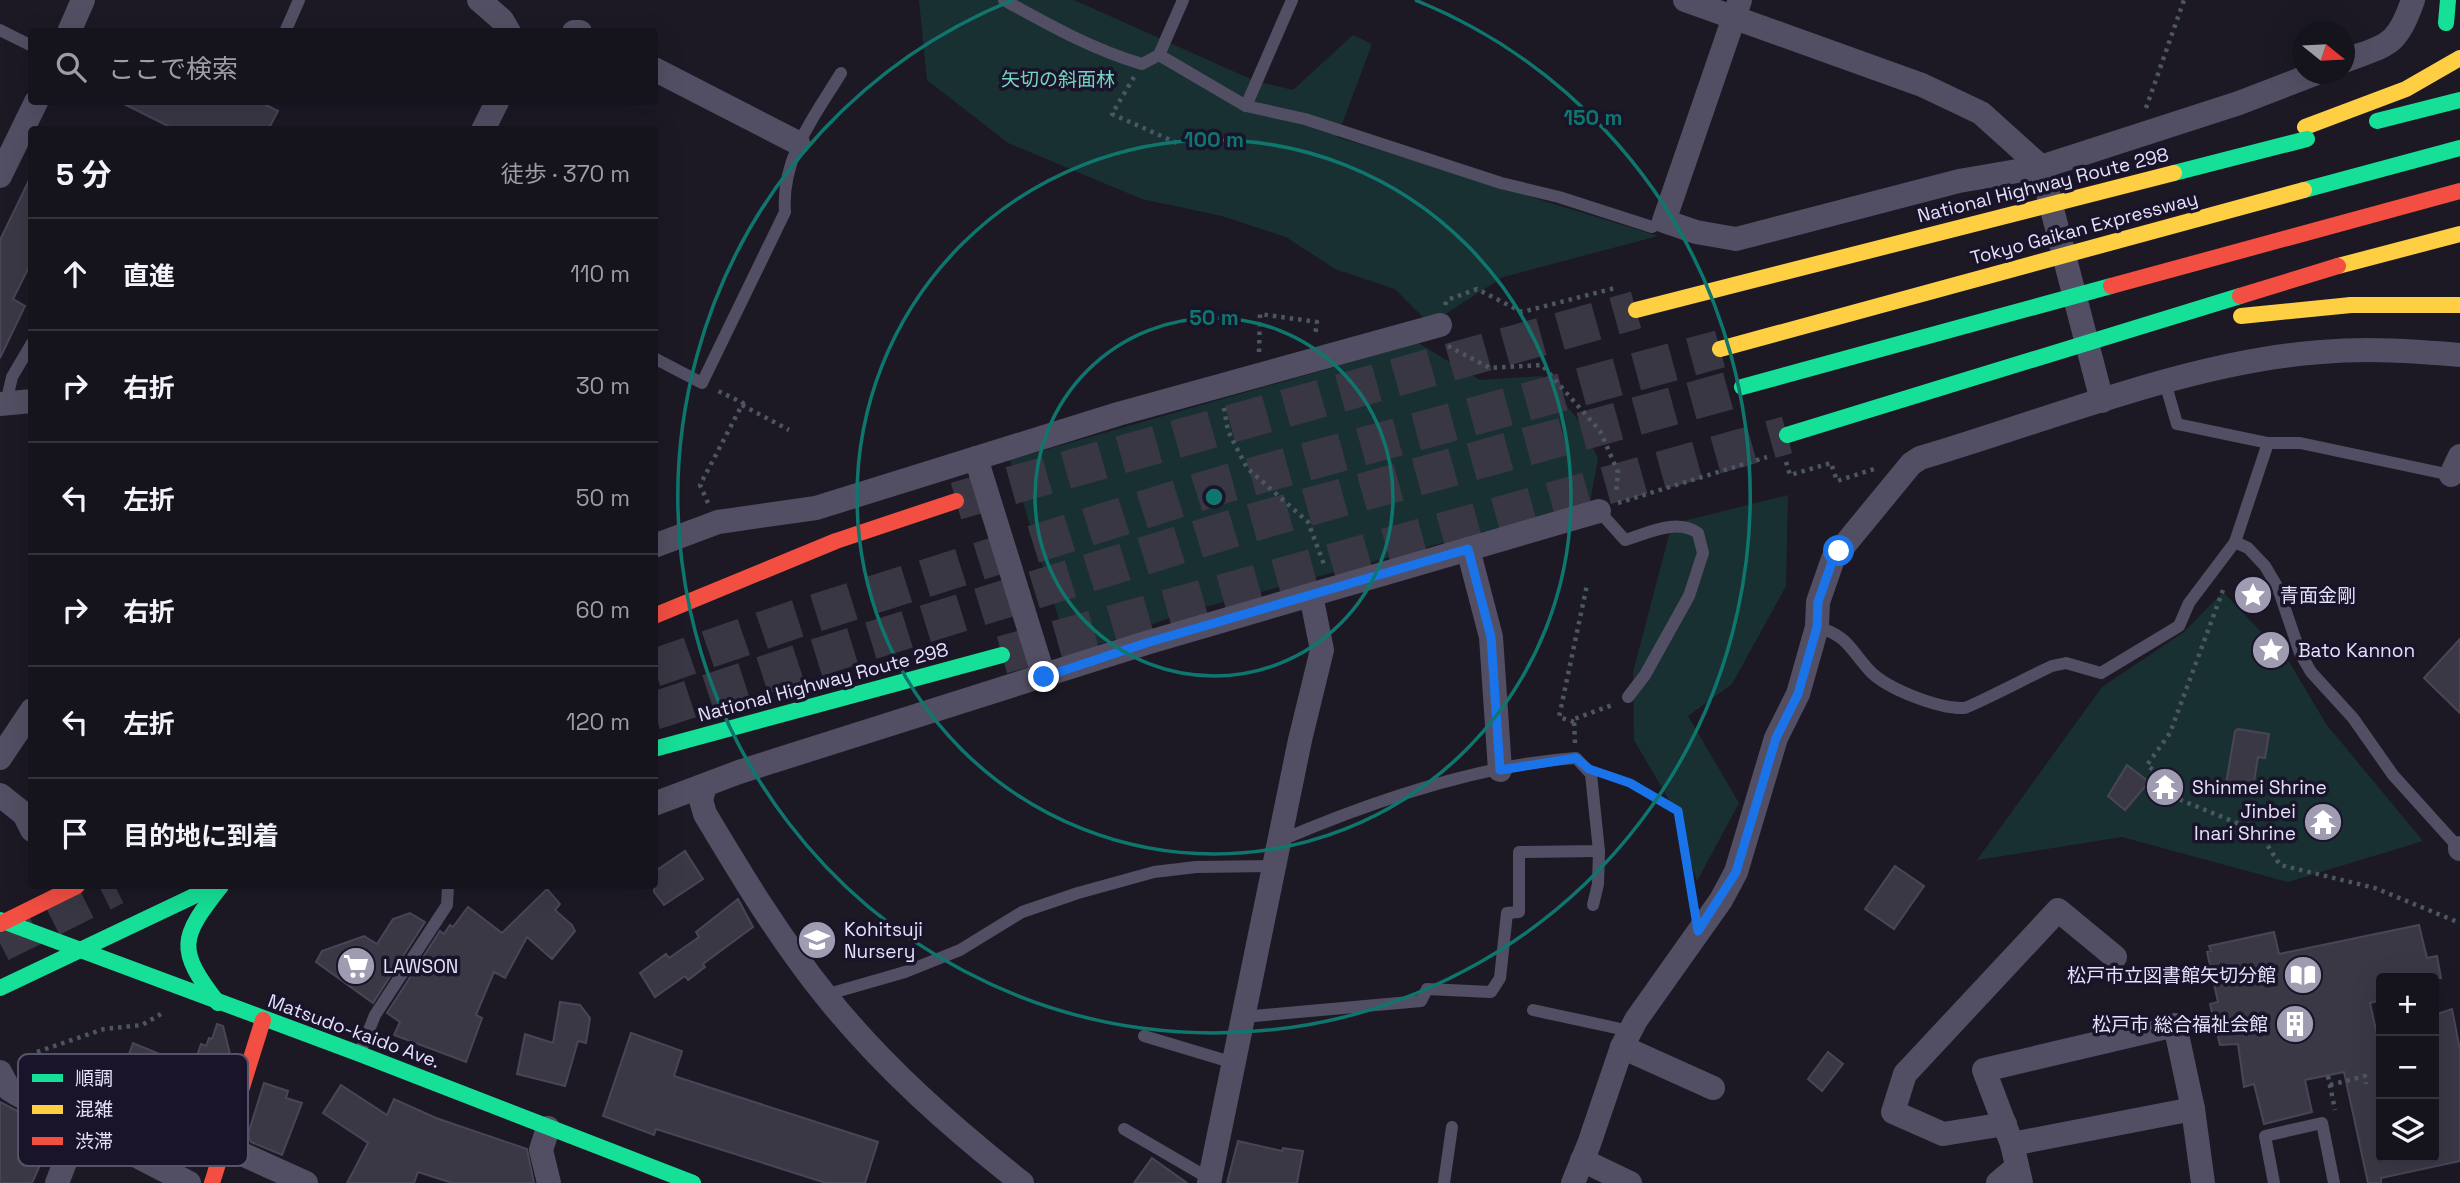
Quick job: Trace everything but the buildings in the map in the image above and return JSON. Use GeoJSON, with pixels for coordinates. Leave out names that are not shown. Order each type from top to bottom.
{"type":"FeatureCollection","features":[{"type":"Feature","properties":{"kind":"main road"},"geometry":{"type":"LineString","coordinates":[[2445,23],[2448,0]]}},
{"type":"Feature","properties":{"kind":"main road"},"geometry":{"type":"LineString","coordinates":[[2306,133],[2406,89],[2460,58]]}},
{"type":"Feature","properties":{"kind":"main road"},"geometry":{"type":"LineString","coordinates":[[2306,133],[2352,128],[2460,100]]}},
{"type":"Feature","properties":{"kind":"main road","name":"National Highway Route 298"},"geometry":{"type":"LineString","coordinates":[[1636,310],[2039,207],[2306,133]]}},
{"type":"Feature","properties":{"kind":"main road","name":"Tokyo Gaikan Expressway"},"geometry":{"type":"LineString","coordinates":[[1720,349],[2460,148]]}},
{"type":"Feature","properties":{"kind":"main road"},"geometry":{"type":"LineString","coordinates":[[1742,387],[2460,191]]}},
{"type":"Feature","properties":{"kind":"main road"},"geometry":{"type":"LineString","coordinates":[[1787,435],[2338,266],[2460,234]]}},
{"type":"Feature","properties":{"kind":"main road"},"geometry":{"type":"LineString","coordinates":[[2221,321],[2290,309],[2351,305],[2460,305]]}},
{"type":"Feature","properties":{"kind":"main road"},"geometry":{"type":"LineString","coordinates":[[1833,421],[1909,409],[2197,327]]}},
{"type":"Feature","properties":{"kind":"main road"},"geometry":{"type":"LineString","coordinates":[[658,613],[836,541],[956,501]]}},
{"type":"Feature","properties":{"kind":"main road","name":"National Highway Route 298"},"geometry":{"type":"LineString","coordinates":[[658,748],[1002,655]]}},
{"type":"Feature","properties":{"kind":"main road"},"geometry":{"type":"LineString","coordinates":[[2,922],[71,889]]}},
{"type":"Feature","properties":{"kind":"main road"},"geometry":{"type":"LineString","coordinates":[[0,988],[208,889]]}},
{"type":"Feature","properties":{"kind":"main road"},"geometry":{"type":"LineString","coordinates":[[218,1003],[188,959],[185,942],[192,923],[219,889]]}},
{"type":"Feature","properties":{"kind":"main road","name":"Matsudo-kaido Ave."},"geometry":{"type":"LineString","coordinates":[[2,922],[360,1054],[666,1178],[693,1183]]}},
{"type":"Feature","properties":{"kind":"main road"},"geometry":{"type":"LineString","coordinates":[[248,1068],[263,1020]]}},
{"type":"Feature","properties":{"kind":"main road"},"geometry":{"type":"LineString","coordinates":[[212,1183],[218,1166]]}},
{"type":"Feature","properties":{"kind":"street"},"geometry":{"type":"LineString","coordinates":[[71,28],[83,0]]}},
{"type":"Feature","properties":{"kind":"street"},"geometry":{"type":"LineString","coordinates":[[479,0],[502,20],[507,28]]}},
{"type":"Feature","properties":{"kind":"street"},"geometry":{"type":"LineString","coordinates":[[1685,0],[1737,9],[1981,113],[2041,167],[2102,401]]}},
{"type":"Feature","properties":{"kind":"street"},"geometry":{"type":"LineString","coordinates":[[2355,57],[2392,43],[2404,27],[2413,0]]}},
{"type":"Feature","properties":{"kind":"street"},"geometry":{"type":"LineString","coordinates":[[1737,9],[1664,221],[1696,232],[1736,239],[1959,181],[2041,167],[2239,103],[2292,83]]}},
{"type":"Feature","properties":{"kind":"street"},"geometry":{"type":"LineString","coordinates":[[658,71],[798,143]]}},
{"type":"Feature","properties":{"kind":"street"},"geometry":{"type":"LineString","coordinates":[[0,176],[35,105]]}},
{"type":"Feature","properties":{"kind":"street"},"geometry":{"type":"LineString","coordinates":[[485,126],[496,105]]}},
{"type":"Feature","properties":{"kind":"street"},"geometry":{"type":"LineString","coordinates":[[658,544],[718,522],[816,509],[976,458],[1220,386],[1440,325]]}},
{"type":"Feature","properties":{"kind":"street"},"geometry":{"type":"LineString","coordinates":[[1573,1183],[1626,1039],[1736,872],[1776,738],[1798,694],[1817,627],[1818,602],[1833,559],[1912,464],[1920,458],[2165,382],[2264,359],[2319,352],[2388,349],[2460,355]]}},
{"type":"Feature","properties":{"kind":"street"},"geometry":{"type":"LineString","coordinates":[[3,404],[28,401]]}},
{"type":"Feature","properties":{"kind":"street"},"geometry":{"type":"LineString","coordinates":[[976,458],[1044,677]]}},
{"type":"Feature","properties":{"kind":"street"},"geometry":{"type":"LineString","coordinates":[[658,803],[1146,643],[1599,511]]}},
{"type":"Feature","properties":{"kind":"street"},"geometry":{"type":"LineString","coordinates":[[1468,549],[1491,637],[1500,770]]}},
{"type":"Feature","properties":{"kind":"street"},"geometry":{"type":"LineString","coordinates":[[1209,1181],[1278,841],[1322,650],[1321,592]]}},
{"type":"Feature","properties":{"kind":"street"},"geometry":{"type":"LineString","coordinates":[[0,758],[28,716]]}},
{"type":"Feature","properties":{"kind":"street"},"geometry":{"type":"LineString","coordinates":[[705,786],[701,800],[705,814],[776,928],[825,995],[873,1051],[923,1099],[1022,1183]]}},
{"type":"Feature","properties":{"kind":"street"},"geometry":{"type":"LineString","coordinates":[[0,795],[24,814],[28,822]]}},
{"type":"Feature","properties":{"kind":"street"},"geometry":{"type":"LineString","coordinates":[[2115,957],[2058,910],[1905,1074],[1893,1112],[1943,1134],[2014,1154],[2193,1110]]}},
{"type":"Feature","properties":{"kind":"street"},"geometry":{"type":"LineString","coordinates":[[1998,1183],[2014,1154],[1984,1070],[2175,1025],[2193,1110],[2203,1183]]}},
{"type":"Feature","properties":{"kind":"street"},"geometry":{"type":"LineString","coordinates":[[1626,1039],[1713,1088]]}},
{"type":"Feature","properties":{"kind":"street"},"geometry":{"type":"LineString","coordinates":[[0,1072],[9,1088],[18,1095]]}},
{"type":"Feature","properties":{"kind":"street"},"geometry":{"type":"LineString","coordinates":[[548,1128],[541,1150],[550,1183]]}},
{"type":"Feature","properties":{"kind":"street"},"geometry":{"type":"LineString","coordinates":[[248,1157],[306,1183]]}},
{"type":"Feature","properties":{"kind":"street"},"geometry":{"type":"LineString","coordinates":[[1583,1160],[1630,1183]]}},
{"type":"Feature","properties":{"kind":"street"},"geometry":{"type":"LineString","coordinates":[[57,1183],[64,1166]]}},
{"type":"Feature","properties":{"kind":"street"},"geometry":{"type":"LineString","coordinates":[[156,1166],[189,1183]]}},
{"type":"Feature","properties":{"kind":"lane"},"geometry":{"type":"LineString","coordinates":[[287,28],[299,0]]}},
{"type":"Feature","properties":{"kind":"lane"},"geometry":{"type":"LineString","coordinates":[[1004,0],[1072,38],[1142,64],[1159,55],[1183,0]]}},
{"type":"Feature","properties":{"kind":"lane"},"geometry":{"type":"LineString","coordinates":[[1246,106],[1292,0]]}},
{"type":"Feature","properties":{"kind":"lane"},"geometry":{"type":"LineString","coordinates":[[0,30],[28,44]]}},
{"type":"Feature","properties":{"kind":"lane"},"geometry":{"type":"LineString","coordinates":[[1159,55],[1246,106],[1305,119],[1501,183],[1559,197],[1652,227],[1664,221]]}},
{"type":"Feature","properties":{"kind":"lane"},"geometry":{"type":"LineString","coordinates":[[658,360],[702,383],[785,212],[783,187],[798,143],[841,73]]}},
{"type":"Feature","properties":{"kind":"lane"},"geometry":{"type":"LineString","coordinates":[[3,404],[12,377],[28,350]]}},
{"type":"Feature","properties":{"kind":"lane"},"geometry":{"type":"LineString","coordinates":[[2165,382],[2178,424],[2268,443],[2300,443],[2455,466]]}},
{"type":"Feature","properties":{"kind":"lane"},"geometry":{"type":"LineString","coordinates":[[1817,627],[1831,631],[1854,648],[1872,674],[1898,690],[1941,704],[1966,708],[2052,666],[2066,663],[2101,673],[2179,626],[2189,603],[2235,542],[2268,443]]}},
{"type":"Feature","properties":{"kind":"lane"},"geometry":{"type":"LineString","coordinates":[[1599,511],[1625,540],[1678,524],[1688,527],[1698,533],[1703,553],[1675,625],[1645,675],[1628,697]]}},
{"type":"Feature","properties":{"kind":"lane"},"geometry":{"type":"LineString","coordinates":[[2235,542],[2248,548],[2266,566],[2278,587],[2300,653],[2311,671],[2353,718],[2393,775],[2460,848]]}},
{"type":"Feature","properties":{"kind":"lane"},"geometry":{"type":"LineString","coordinates":[[1278,841],[1358,807],[1500,770],[1576,758],[1589,769],[1599,851],[1598,884],[1593,905]]}},
{"type":"Feature","properties":{"kind":"lane"},"geometry":{"type":"LineString","coordinates":[[1243,1017],[1422,1002],[1427,989],[1491,992],[1500,978],[1507,913],[1519,912],[1519,852],[1599,851]]}},
{"type":"Feature","properties":{"kind":"lane"},"geometry":{"type":"LineString","coordinates":[[825,995],[905,972],[960,950],[1023,912],[1078,893],[1154,872],[1196,867],[1273,866]]}},
{"type":"Feature","properties":{"kind":"lane"},"geometry":{"type":"LineString","coordinates":[[360,1054],[375,1015],[447,905],[448,889]]}},
{"type":"Feature","properties":{"kind":"lane"},"geometry":{"type":"LineString","coordinates":[[1533,1010],[1626,1039]]}},
{"type":"Feature","properties":{"kind":"lane"},"geometry":{"type":"LineString","coordinates":[[1144,1036],[1234,1063]]}},
{"type":"Feature","properties":{"kind":"lane"},"geometry":{"type":"LineString","coordinates":[[2274,1183],[2265,1136],[2322,1123],[2334,1183]]}},
{"type":"Feature","properties":{"kind":"lane"},"geometry":{"type":"LineString","coordinates":[[1444,1183],[1452,1127]]}},
{"type":"Feature","properties":{"kind":"lane"},"geometry":{"type":"LineString","coordinates":[[1124,1129],[1209,1181]]}},
{"type":"Feature","properties":{"kind":"path"},"geometry":{"type":"LineString","coordinates":[[2136,135],[2184,0]]}},
{"type":"Feature","properties":{"kind":"path"},"geometry":{"type":"LineString","coordinates":[[1142,64],[1112,114],[1177,143]]}},
{"type":"Feature","properties":{"kind":"path"},"geometry":{"type":"LineString","coordinates":[[1447,300],[1477,289],[1522,312],[1628,285]]}},
{"type":"Feature","properties":{"kind":"path"},"geometry":{"type":"LineString","coordinates":[[702,383],[789,430]]}},
{"type":"Feature","properties":{"kind":"path"},"geometry":{"type":"LineString","coordinates":[[1220,386],[1228,430],[1247,468],[1307,522],[1320,547],[1321,592]]}},
{"type":"Feature","properties":{"kind":"path"},"geometry":{"type":"LineString","coordinates":[[718,522],[700,485],[742,405]]}},
{"type":"Feature","properties":{"kind":"path"},"geometry":{"type":"LineString","coordinates":[[1632,498],[1769,457]]}},
{"type":"Feature","properties":{"kind":"path"},"geometry":{"type":"LineString","coordinates":[[1790,475],[1831,463],[1837,481],[1882,467]]}},
{"type":"Feature","properties":{"kind":"path"},"geometry":{"type":"LineString","coordinates":[[1587,584],[1559,717],[1574,722],[1628,697]]}},
{"type":"Feature","properties":{"kind":"path"},"geometry":{"type":"LineString","coordinates":[[2224,585],[2170,733],[2147,765],[2158,774],[2148,787],[2259,832],[2280,865],[2375,888],[2460,923]]}},
{"type":"Feature","properties":{"kind":"path"},"geometry":{"type":"LineString","coordinates":[[1574,722],[1576,758]]}},
{"type":"Feature","properties":{"kind":"path"},"geometry":{"type":"LineString","coordinates":[[1589,769],[1630,783],[1678,811],[1698,931]]}},
{"type":"Feature","properties":{"kind":"path"},"geometry":{"type":"LineString","coordinates":[[37,1052],[104,1029],[142,1025],[161,1014]]}},
{"type":"Feature","properties":{"kind":"path"},"geometry":{"type":"LineString","coordinates":[[2330,1086],[2365,1076],[2367,1084]]}},
{"type":"Feature","properties":{"kind":"green space","name":"矢切の斜面林"},"geometry":{"type":"Polygon","coordinates":[[[919,0],[1074,0],[1255,81],[1293,90],[1353,35],[1372,44],[1337,137],[1658,236],[1503,277],[1430,324],[1395,289],[1335,269],[1286,237],[1222,216],[1142,199],[1008,143],[927,80],[919,0]]]}},
{"type":"Feature","properties":{"kind":"green space"},"geometry":{"type":"Polygon","coordinates":[[[1418,343],[1480,380],[1542,376],[1579,421],[1598,458],[1590,503],[1179,614],[1113,640],[1069,652],[1010,460],[1418,343]]]}},
{"type":"Feature","properties":{"kind":"green space"},"geometry":{"type":"Polygon","coordinates":[[[1788,495],[1786,586],[1732,684],[1688,716],[1739,803],[1697,881],[1668,798],[1634,740],[1633,672],[1672,524],[1788,495]]]}},
{"type":"Feature","properties":{"kind":"green space"},"geometry":{"type":"Polygon","coordinates":[[[2223,592],[2288,660],[2326,724],[2423,841],[2288,882],[2122,837],[1977,860],[2102,687],[2184,632],[2223,592]]]}},
{"type":"Feature","properties":{"kind":"tunnel"},"geometry":{"type":"LineString","coordinates":[[956,501],[1636,310]]}},
{"type":"Feature","properties":{"kind":"tunnel"},"geometry":{"type":"LineString","coordinates":[[658,667],[796,619],[1225,484],[1720,349]]}},
{"type":"Feature","properties":{"kind":"tunnel"},"geometry":{"type":"LineString","coordinates":[[658,710],[1247,524],[1742,387]]}},
{"type":"Feature","properties":{"kind":"tunnel"},"geometry":{"type":"LineString","coordinates":[[1002,655],[1787,435]]}},
{"type":"Feature","properties":{"kind":"tunnel"},"geometry":{"type":"LineString","coordinates":[[0,943],[109,889]]}},
{"type":"Feature","properties":{"kind":"traffic: fast"},"geometry":{"type":"LineString","coordinates":[[2446,23],[2448,0]]}},
{"type":"Feature","properties":{"kind":"traffic: fast"},"geometry":{"type":"LineString","coordinates":[[2377,121],[2460,100]]}},
{"type":"Feature","properties":{"kind":"traffic: fast"},"geometry":{"type":"LineString","coordinates":[[2174,173],[2307,139]]}},
{"type":"Feature","properties":{"kind":"traffic: fast"},"geometry":{"type":"LineString","coordinates":[[2304,190],[2460,148]]}},
{"type":"Feature","properties":{"kind":"traffic: fast"},"geometry":{"type":"LineString","coordinates":[[1742,387],[2111,286]]}},
{"type":"Feature","properties":{"kind":"traffic: fast"},"geometry":{"type":"LineString","coordinates":[[1787,435],[2240,296]]}},
{"type":"Feature","properties":{"kind":"traffic: fast"},"geometry":{"type":"LineString","coordinates":[[658,748],[1002,655]]}},
{"type":"Feature","properties":{"kind":"traffic: fast"},"geometry":{"type":"LineString","coordinates":[[0,988],[209,889]]}},
{"type":"Feature","properties":{"kind":"traffic: fast"},"geometry":{"type":"LineString","coordinates":[[218,1003],[195,969],[188,944],[197,919],[219,889]]}},
{"type":"Feature","properties":{"kind":"traffic: fast"},"geometry":{"type":"LineString","coordinates":[[0,920],[360,1054],[693,1183]]}},
{"type":"Feature","properties":{"kind":"traffic: slow"},"geometry":{"type":"LineString","coordinates":[[2305,127],[2406,89],[2460,58]]}},
{"type":"Feature","properties":{"kind":"traffic: slow"},"geometry":{"type":"LineString","coordinates":[[1636,310],[2174,173]]}},
{"type":"Feature","properties":{"kind":"traffic: slow"},"geometry":{"type":"LineString","coordinates":[[1720,349],[2304,190]]}},
{"type":"Feature","properties":{"kind":"traffic: slow"},"geometry":{"type":"LineString","coordinates":[[2338,266],[2460,234]]}},
{"type":"Feature","properties":{"kind":"traffic: slow"},"geometry":{"type":"LineString","coordinates":[[2351,305],[2460,305]]}},
{"type":"Feature","properties":{"kind":"traffic: slow"},"geometry":{"type":"LineString","coordinates":[[2241,316],[2351,305]]}},
{"type":"Feature","properties":{"kind":"traffic: jam"},"geometry":{"type":"LineString","coordinates":[[2111,286],[2460,191]]}},
{"type":"Feature","properties":{"kind":"traffic: jam"},"geometry":{"type":"LineString","coordinates":[[2240,296],[2338,266]]}},
{"type":"Feature","properties":{"kind":"traffic: jam"},"geometry":{"type":"LineString","coordinates":[[658,614],[836,541],[956,501]]}},
{"type":"Feature","properties":{"kind":"traffic: jam"},"geometry":{"type":"LineString","coordinates":[[0,924],[71,889]]}},
{"type":"Feature","properties":{"kind":"traffic: jam"},"geometry":{"type":"LineString","coordinates":[[248,1068],[263,1020]]}},
{"type":"Feature","properties":{"kind":"traffic: jam"},"geometry":{"type":"LineString","coordinates":[[212,1183],[217,1166]]}},
{"type":"Feature","properties":{"kind":"place","name":"青面金剛"},"geometry":{"type":"Point","coordinates":[2253,595]}},
{"type":"Feature","properties":{"kind":"place","name":"Bato Kannon"},"geometry":{"type":"Point","coordinates":[2271,650]}},
{"type":"Feature","properties":{"kind":"place","name":"Shinmei Shrine"},"geometry":{"type":"Point","coordinates":[2165,787]}},
{"type":"Feature","properties":{"kind":"place","name":"Jinbei Inari Shrine"},"geometry":{"type":"Point","coordinates":[2323,822]}},
{"type":"Feature","properties":{"kind":"place","name":"Kohitsuji Nursery"},"geometry":{"type":"Point","coordinates":[817,940]}},
{"type":"Feature","properties":{"kind":"place","name":"LAWSON"},"geometry":{"type":"Point","coordinates":[356,966]}},
{"type":"Feature","properties":{"kind":"place","name":"松戸市立図書館矢切分館"},"geometry":{"type":"Point","coordinates":[2303,975]}},
{"type":"Feature","properties":{"kind":"place","name":"松戸市 総合福祉会館"},"geometry":{"type":"Point","coordinates":[2295,1024]}},
{"type":"Feature","properties":{"kind":"route"},"geometry":{"type":"LineString","coordinates":[[1044,677],[1146,643],[1468,549],[1491,637],[1500,770],[1576,758],[1589,769],[1630,783],[1678,811],[1684,834],[1698,931],[1721,900],[1736,872],[1776,738],[1798,694],[1817,627],[1818,602],[1833,559],[1839,551]]}}]}
